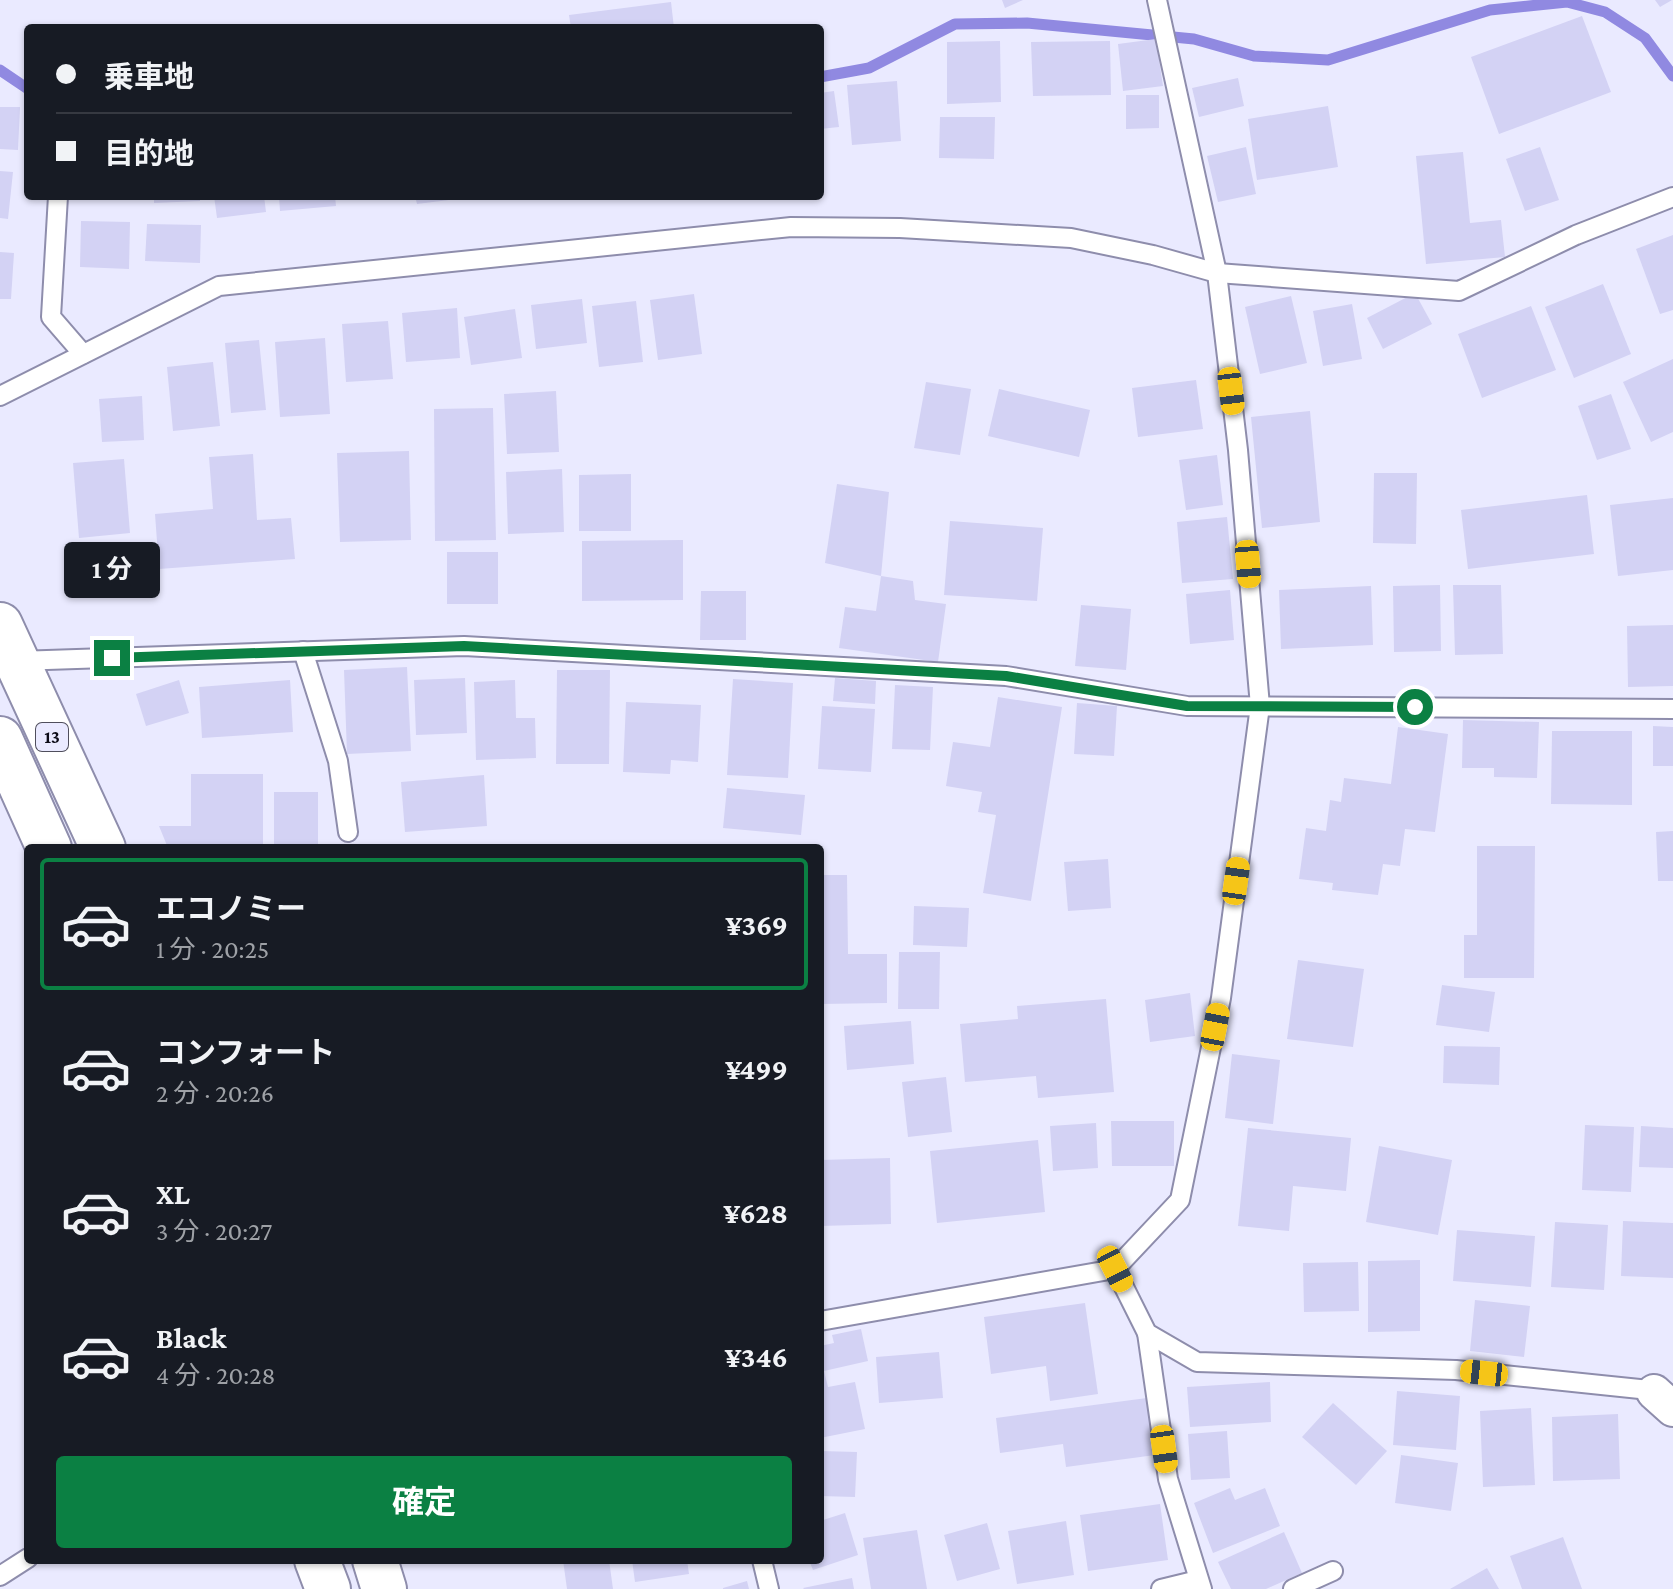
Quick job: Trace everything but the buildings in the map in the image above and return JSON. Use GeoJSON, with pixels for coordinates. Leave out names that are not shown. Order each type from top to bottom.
{"type":"FeatureCollection","features":[{"type":"Feature","properties":{"kind":"highway","name":"13"},"geometry":{"type":"LineString","coordinates":[[8,643],[101,844]]}},
{"type":"Feature","properties":{"kind":"highway","name":"13"},"geometry":{"type":"LineString","coordinates":[[0,739],[47,844]]}},
{"type":"Feature","properties":{"kind":"highway"},"geometry":{"type":"LineString","coordinates":[[319,1564],[328,1589]]}},
{"type":"Feature","properties":{"kind":"highway"},"geometry":{"type":"LineString","coordinates":[[376,1564],[384,1589]]}},
{"type":"Feature","properties":{"kind":"lane"},"geometry":{"type":"LineString","coordinates":[[824,1320],[1115,1269],[1180,1200],[1221,998],[1260,706],[1238,450],[1217,273],[1157,0]]}},
{"type":"Feature","properties":{"kind":"lane"},"geometry":{"type":"LineString","coordinates":[[0,396],[219,286],[791,227],[900,228],[1071,238],[1153,255],[1217,273],[1459,291],[1576,235],[1673,197]]}},
{"type":"Feature","properties":{"kind":"lane"},"geometry":{"type":"LineString","coordinates":[[58,200],[51,317],[83,354]]}},
{"type":"Feature","properties":{"kind":"lane"},"geometry":{"type":"LineString","coordinates":[[8,643],[303,651],[464,646],[1006,676],[1187,706],[1673,709]]}},
{"type":"Feature","properties":{"kind":"lane"},"geometry":{"type":"LineString","coordinates":[[303,651],[338,761],[348,832]]}},
{"type":"Feature","properties":{"kind":"lane"},"geometry":{"type":"LineString","coordinates":[[1115,1269],[1147,1333],[1168,1479],[1200,1585],[1161,1589]]}},
{"type":"Feature","properties":{"kind":"lane"},"geometry":{"type":"LineString","coordinates":[[1147,1333],[1197,1362],[1456,1370],[1667,1396]]}},
{"type":"Feature","properties":{"kind":"lane"},"geometry":{"type":"LineString","coordinates":[[0,1576],[24,1561]]}},
{"type":"Feature","properties":{"kind":"lane"},"geometry":{"type":"LineString","coordinates":[[763,1564],[769,1589]]}},
{"type":"Feature","properties":{"kind":"lane"},"geometry":{"type":"LineString","coordinates":[[1293,1589],[1333,1571]]}},
{"type":"Feature","properties":{"kind":"waterway"},"geometry":{"type":"LineString","coordinates":[[824,76],[869,68],[955,24],[1027,23],[1194,39],[1254,56],[1328,60],[1490,10],[1567,2],[1605,12],[1645,38],[1673,76]]}},
{"type":"Feature","properties":{"kind":"waterway"},"geometry":{"type":"LineString","coordinates":[[0,70],[24,86]]}},
{"type":"Feature","properties":{"kind":"route"},"geometry":{"type":"LineString","coordinates":[[112,658],[464,646],[1006,676],[1187,706],[1415,707]]}}]}
